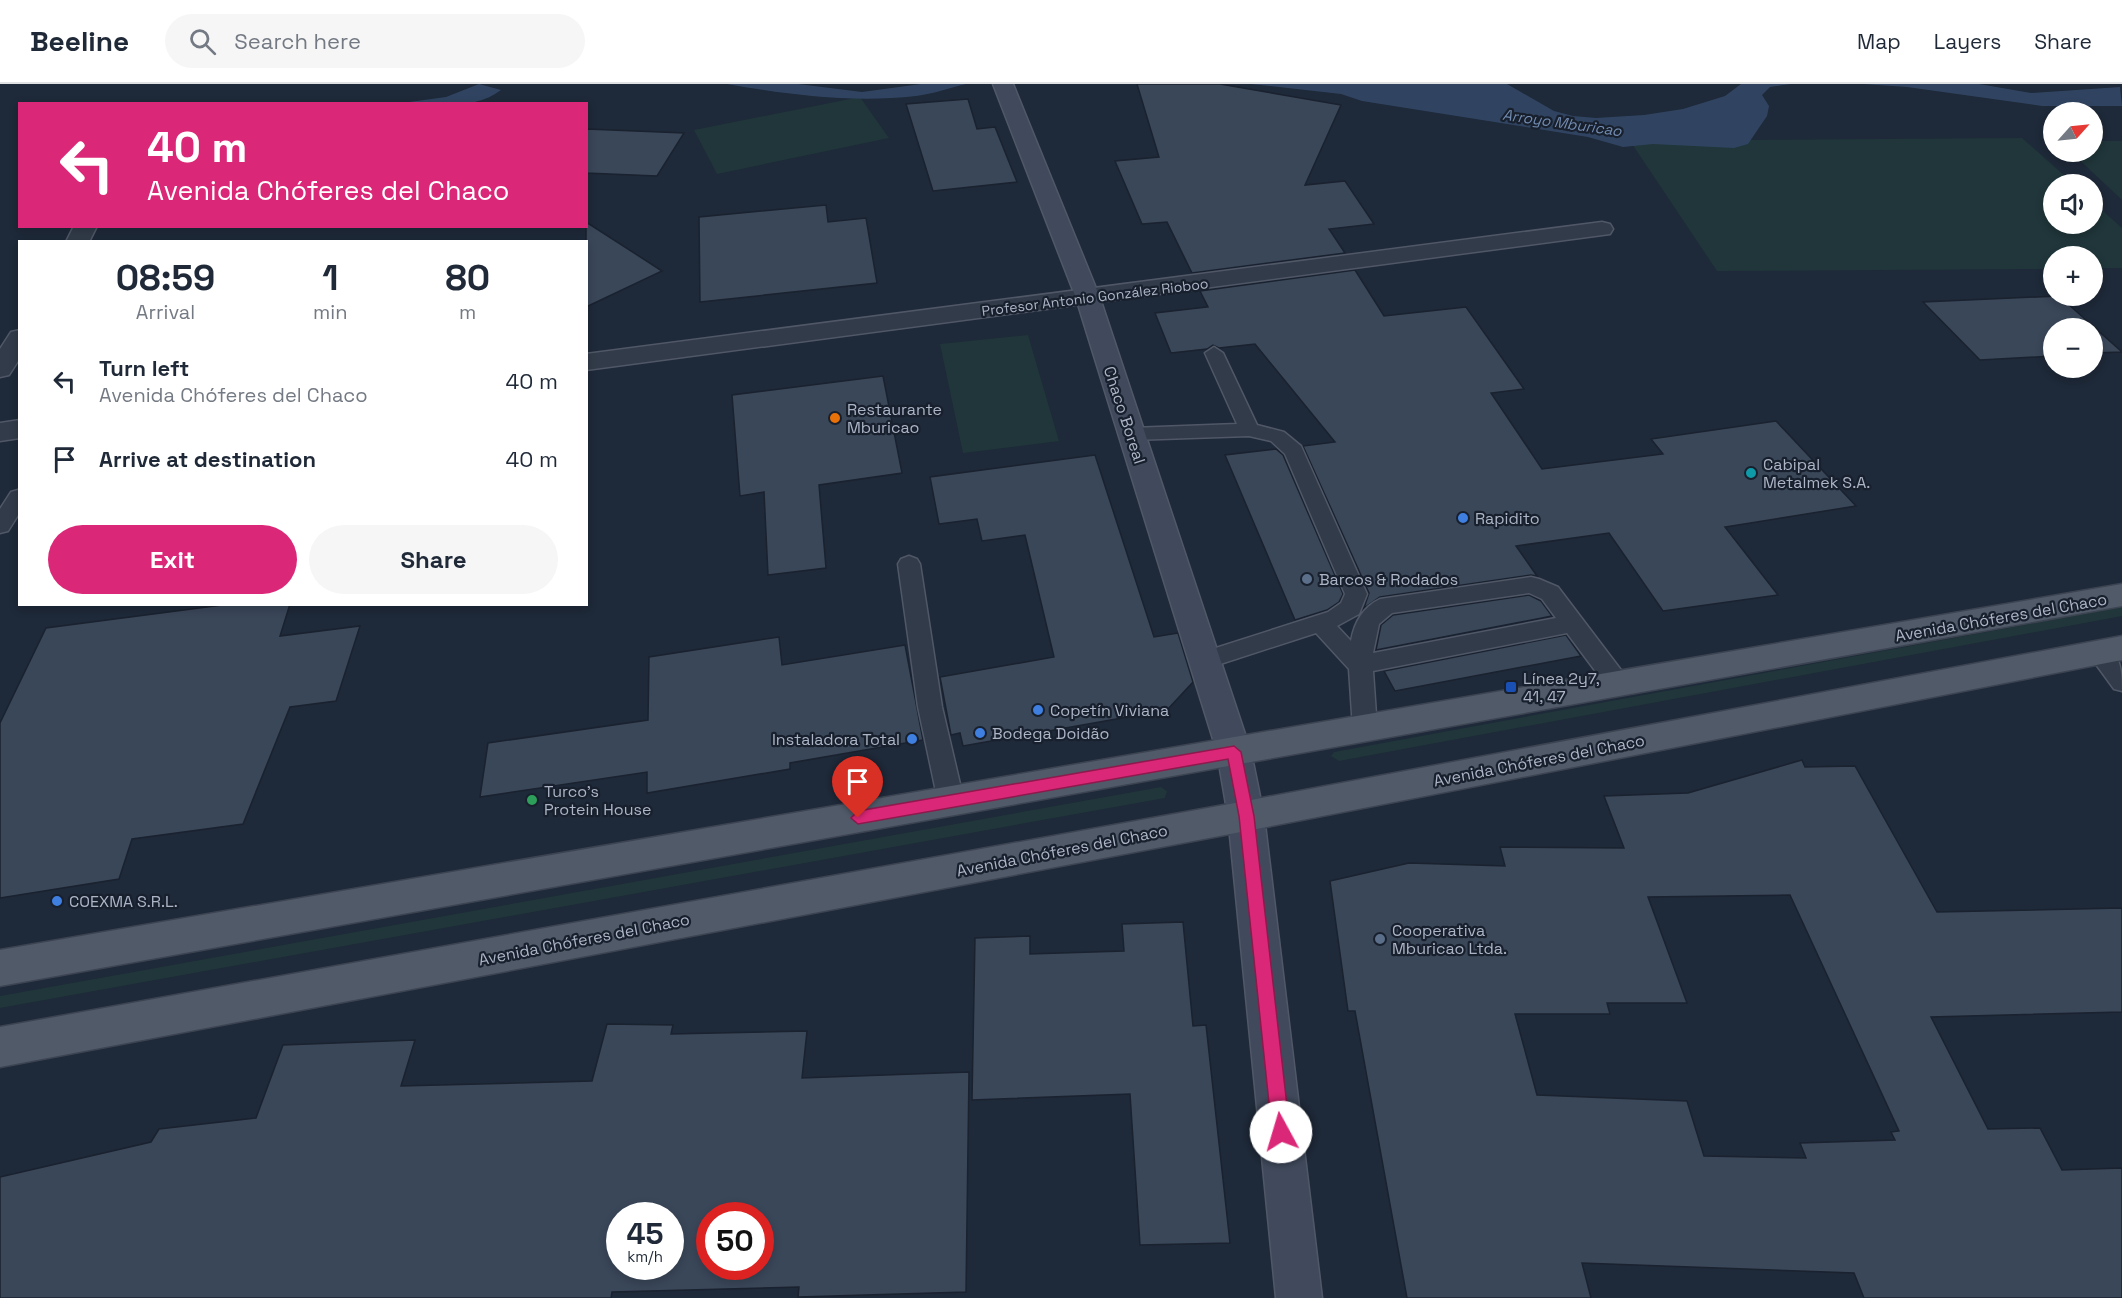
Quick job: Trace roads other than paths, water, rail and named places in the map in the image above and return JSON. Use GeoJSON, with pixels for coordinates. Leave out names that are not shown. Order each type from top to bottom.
{"type":"FeatureCollection","features":[{"type":"Feature","properties":{"kind":"main road","name":"Chaco Boreal"},"geometry":{"type":"LineString","coordinates":[[1006,90],[1088,298],[1234,752],[1246,816],[1299,1298]]}},
{"type":"Feature","properties":{"kind":"main road","name":"Avenida Chóferes del Chaco"},"geometry":{"type":"LineString","coordinates":[[0,969],[2122,595]]}},
{"type":"Feature","properties":{"kind":"main road","name":"Avenida Chóferes del Chaco"},"geometry":{"type":"LineString","coordinates":[[0,1047],[1246,816],[2110,650]]}},
{"type":"Feature","properties":{"kind":"street","name":"Profesor Antonio González Rioboo"},"geometry":{"type":"LineString","coordinates":[[588,362],[1602,229]]}},
{"type":"Feature","properties":{"kind":"street"},"geometry":{"type":"LineString","coordinates":[[0,369],[18,339]]}},
{"type":"Feature","properties":{"kind":"street"},"geometry":{"type":"LineString","coordinates":[[0,432],[18,429]]}},
{"type":"Feature","properties":{"kind":"lane"},"geometry":{"type":"LineString","coordinates":[[1214,353],[1249,430]]}},
{"type":"Feature","properties":{"kind":"lane"},"geometry":{"type":"LineString","coordinates":[[1132,434],[1249,430],[1277,436],[1294,451],[1356,594],[1351,608],[1336,618],[1205,660]]}},
{"type":"Feature","properties":{"kind":"lane"},"geometry":{"type":"LineString","coordinates":[[0,526],[18,496]]}},
{"type":"Feature","properties":{"kind":"lane"},"geometry":{"type":"LineString","coordinates":[[909,564],[930,707],[951,801]]}},
{"type":"Feature","properties":{"kind":"lane"},"geometry":{"type":"LineString","coordinates":[[1365,729],[1359,665],[1368,625],[1375,612],[1388,605],[1531,585],[1550,593],[1619,685]]}},
{"type":"Feature","properties":{"kind":"lane"},"geometry":{"type":"LineString","coordinates":[[1321,623],[1359,665]]}},
{"type":"Feature","properties":{"kind":"lane"},"geometry":{"type":"LineString","coordinates":[[1359,665],[1573,623]]}},
{"type":"Feature","properties":{"kind":"lane"},"geometry":{"type":"LineString","coordinates":[[2110,650],[2122,682]]}},
{"type":"Feature","properties":{"kind":"water"},"geometry":{"type":"Polygon","coordinates":[[[479,84],[501,90],[490,97],[475,102],[409,102],[446,97],[479,84]]]}},
{"type":"Feature","properties":{"kind":"water"},"geometry":{"type":"Polygon","coordinates":[[[727,84],[798,84],[862,92],[921,84],[966,84],[922,95],[869,99],[774,92],[727,84]]]}},
{"type":"Feature","properties":{"kind":"water","name":"Arroyo Mburicao"},"geometry":{"type":"Polygon","coordinates":[[[1251,84],[1507,84],[1554,111],[1573,116],[1596,118],[1644,115],[1683,109],[1725,96],[1741,84],[1791,84],[1770,87],[1762,95],[1769,106],[1767,116],[1748,144],[1734,148],[1653,144],[1623,147],[1588,137],[1362,101],[1341,94],[1251,84]]]}},
{"type":"Feature","properties":{"kind":"water"},"geometry":{"type":"Polygon","coordinates":[[[1863,84],[1979,84],[2031,93],[2120,87],[2122,106],[2103,106],[2103,102],[2043,102],[2042,106],[1907,87],[1863,84]]]}},
{"type":"Feature","properties":{"kind":"place","name":"Restaurante Mburicao"},"geometry":{"type":"Point","coordinates":[835,418]}},
{"type":"Feature","properties":{"kind":"place","name":"Cabipal Metalmek S.A."},"geometry":{"type":"Point","coordinates":[1751,473]}},
{"type":"Feature","properties":{"kind":"place","name":"Rapidito"},"geometry":{"type":"Point","coordinates":[1463,518]}},
{"type":"Feature","properties":{"kind":"place","name":"Barcos & Rodados"},"geometry":{"type":"Point","coordinates":[1307,579]}},
{"type":"Feature","properties":{"kind":"place","name":"Línea 2y7, 41, 47"},"geometry":{"type":"Point","coordinates":[1511,687]}},
{"type":"Feature","properties":{"kind":"place","name":"Copetín Viviana"},"geometry":{"type":"Point","coordinates":[1038,710]}},
{"type":"Feature","properties":{"kind":"place","name":"Bodega Doidão"},"geometry":{"type":"Point","coordinates":[980,733]}},
{"type":"Feature","properties":{"kind":"place","name":"Instaladora Total"},"geometry":{"type":"Point","coordinates":[912,739]}},
{"type":"Feature","properties":{"kind":"place","name":"Turco's Protein House"},"geometry":{"type":"Point","coordinates":[532,800]}},
{"type":"Feature","properties":{"kind":"place","name":"COEXMA S.R.L."},"geometry":{"type":"Point","coordinates":[57,901]}},
{"type":"Feature","properties":{"kind":"place","name":"Cooperativa Mburicao Ltda."},"geometry":{"type":"Point","coordinates":[1380,939]}}]}
